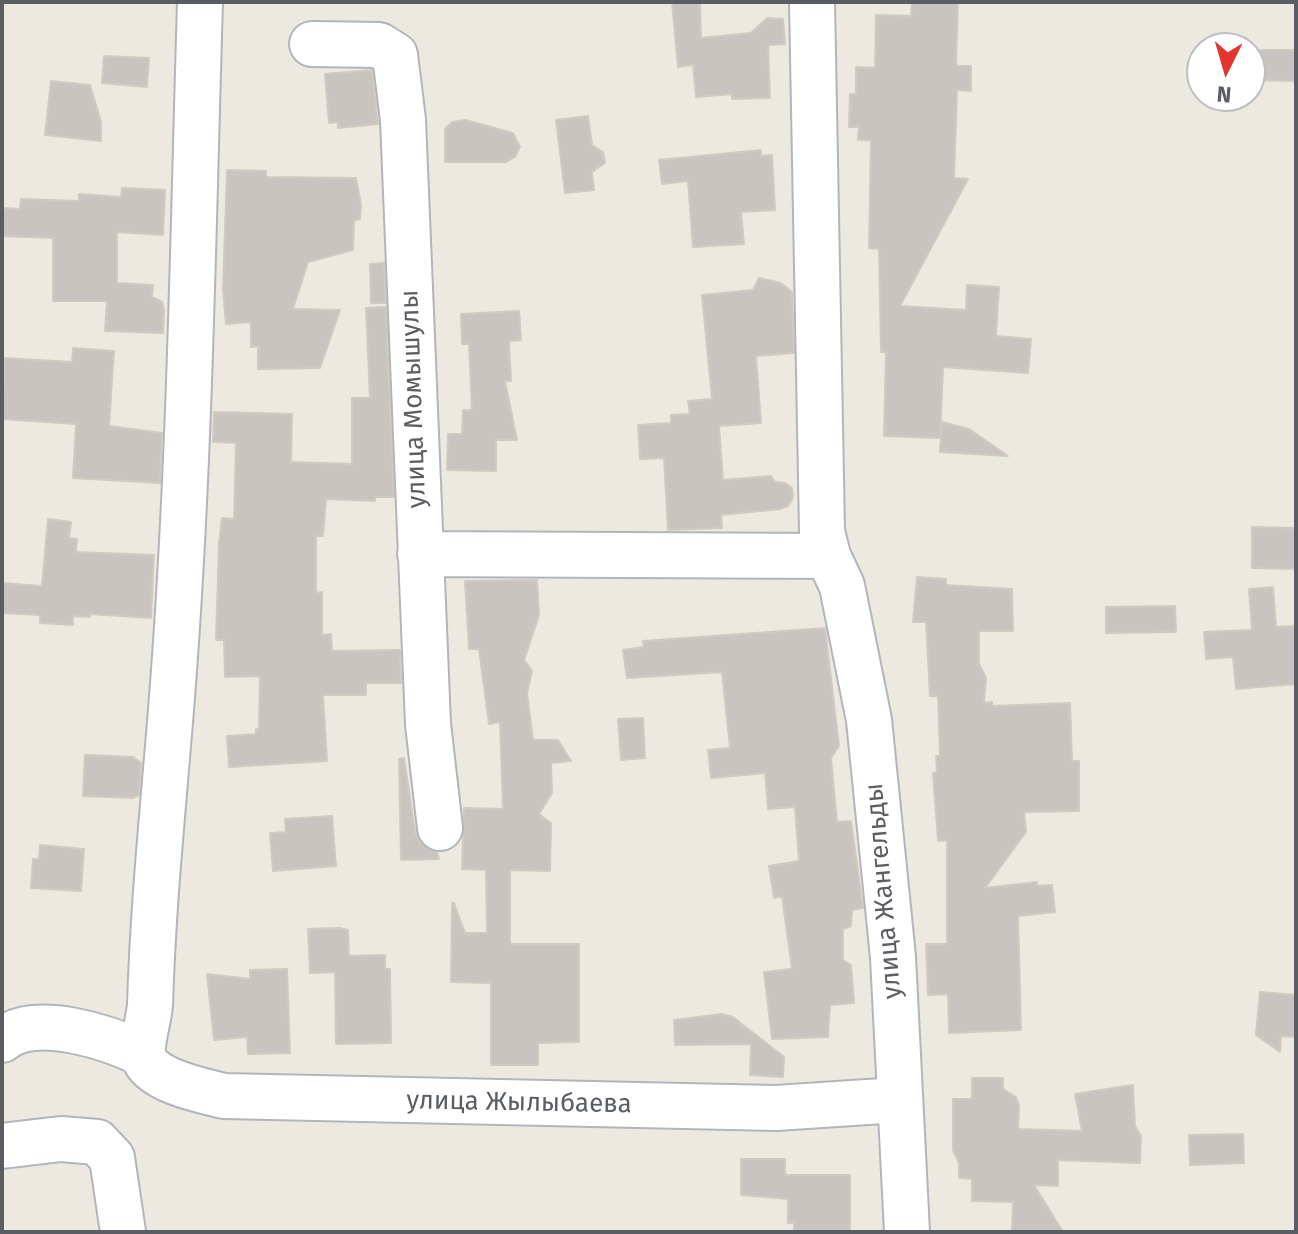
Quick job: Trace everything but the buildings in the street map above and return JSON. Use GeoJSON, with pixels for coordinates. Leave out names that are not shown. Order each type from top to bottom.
{"type":"FeatureCollection","features":[{"type":"Feature","properties":{"kind":"street"},"geometry":{"type":"LineString","coordinates":[[2,1040],[7,1035],[43,1029],[136,1044],[172,697],[185,476],[200,2]]}},
{"type":"Feature","properties":{"kind":"street","name":"улица Жангельды"},"geometry":{"type":"LineString","coordinates":[[812,2],[822,531],[828,556],[842,586],[869,720],[893,957],[907,1232]]}},
{"type":"Feature","properties":{"kind":"street","name":"улица Момышулы"},"geometry":{"type":"LineString","coordinates":[[312,44],[379,45],[395,55],[403,120],[428,724],[440,828]]}},
{"type":"Feature","properties":{"kind":"street"},"geometry":{"type":"LineString","coordinates":[[420,554],[828,556]]}},
{"type":"Feature","properties":{"kind":"street","name":"улица Жылыбаева"},"geometry":{"type":"LineString","coordinates":[[136,1044],[188,1087],[224,1096],[776,1108],[898,1100]]}},
{"type":"Feature","properties":{"kind":"street"},"geometry":{"type":"LineString","coordinates":[[2,1146],[61,1139],[97,1142],[112,1158],[123,1232]]}}]}
